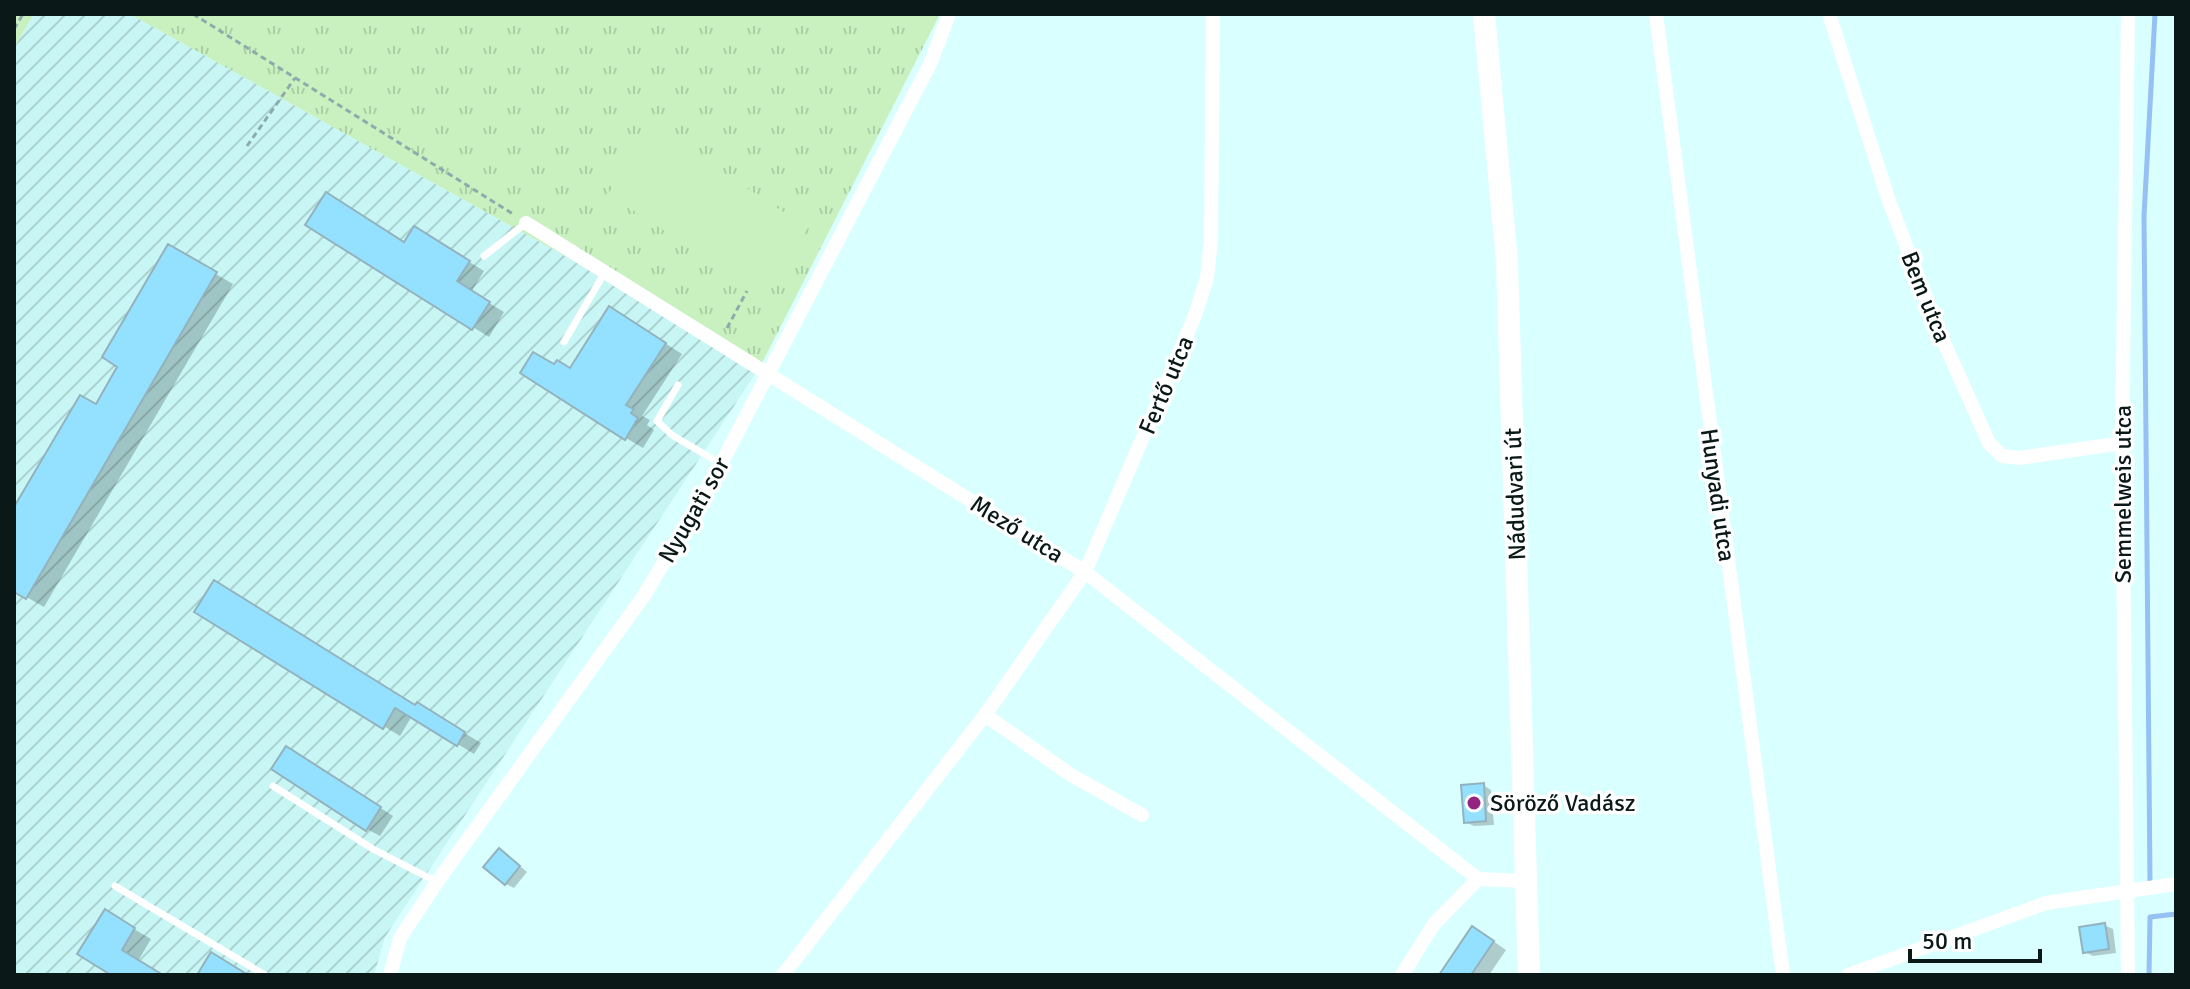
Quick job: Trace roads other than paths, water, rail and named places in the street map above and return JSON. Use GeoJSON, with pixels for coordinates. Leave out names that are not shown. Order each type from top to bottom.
{"type":"FeatureCollection","features":[{"type":"Feature","properties":{"kind":"main road","name":"Nádudvari út"},"geometry":{"type":"LineString","coordinates":[[1484,14],[1507,261],[1529,975]]}},
{"type":"Feature","properties":{"kind":"street","name":"Nyugati sor"},"geometry":{"type":"LineString","coordinates":[[390,975],[400,938],[643,597],[721,464],[931,62],[949,14]]}},
{"type":"Feature","properties":{"kind":"street","name":"Fertő utca"},"geometry":{"type":"LineString","coordinates":[[783,975],[985,715],[1085,572],[1194,318],[1207,278],[1211,241],[1213,14]]}},
{"type":"Feature","properties":{"kind":"street","name":"Hunyadi utca"},"geometry":{"type":"LineString","coordinates":[[1656,14],[1783,975]]}},
{"type":"Feature","properties":{"kind":"street","name":"Bem utca"},"geometry":{"type":"LineString","coordinates":[[1829,14],[1889,201],[1938,329],[1989,443],[2002,456],[2019,458],[2122,443]]}},
{"type":"Feature","properties":{"kind":"street","name":"Semmelweis utca"},"geometry":{"type":"LineString","coordinates":[[2128,14],[2122,443],[2128,975]]}},
{"type":"Feature","properties":{"kind":"street","name":"Mező utca"},"geometry":{"type":"LineString","coordinates":[[526,223],[1085,572],[1478,879]]}},
{"type":"Feature","properties":{"kind":"street"},"geometry":{"type":"LineString","coordinates":[[985,715],[1071,775],[1142,815]]}},
{"type":"Feature","properties":{"kind":"street"},"geometry":{"type":"LineString","coordinates":[[1402,975],[1434,924],[1478,879],[1525,881]]}},
{"type":"Feature","properties":{"kind":"street"},"geometry":{"type":"LineString","coordinates":[[1848,975],[2046,903],[2176,884]]}},
{"type":"Feature","properties":{"kind":"lane"},"geometry":{"type":"LineString","coordinates":[[484,256],[526,223]]}},
{"type":"Feature","properties":{"kind":"lane"},"geometry":{"type":"LineString","coordinates":[[564,342],[605,272]]}},
{"type":"Feature","properties":{"kind":"lane"},"geometry":{"type":"LineString","coordinates":[[678,385],[657,421],[672,435],[721,464]]}},
{"type":"Feature","properties":{"kind":"lane"},"geometry":{"type":"LineString","coordinates":[[273,786],[373,849],[437,882]]}},
{"type":"Feature","properties":{"kind":"lane"},"geometry":{"type":"LineString","coordinates":[[115,886],[265,975]]}},
{"type":"Feature","properties":{"kind":"waterway"},"geometry":{"type":"LineString","coordinates":[[2150,881],[2144,216],[2155,14]]}},
{"type":"Feature","properties":{"kind":"waterway"},"geometry":{"type":"LineString","coordinates":[[2149,975],[2150,917],[2176,914]]}},
{"type":"Feature","properties":{"kind":"place","name":"Söröző Vadász"},"geometry":{"type":"Point","coordinates":[1474,803]}}]}
